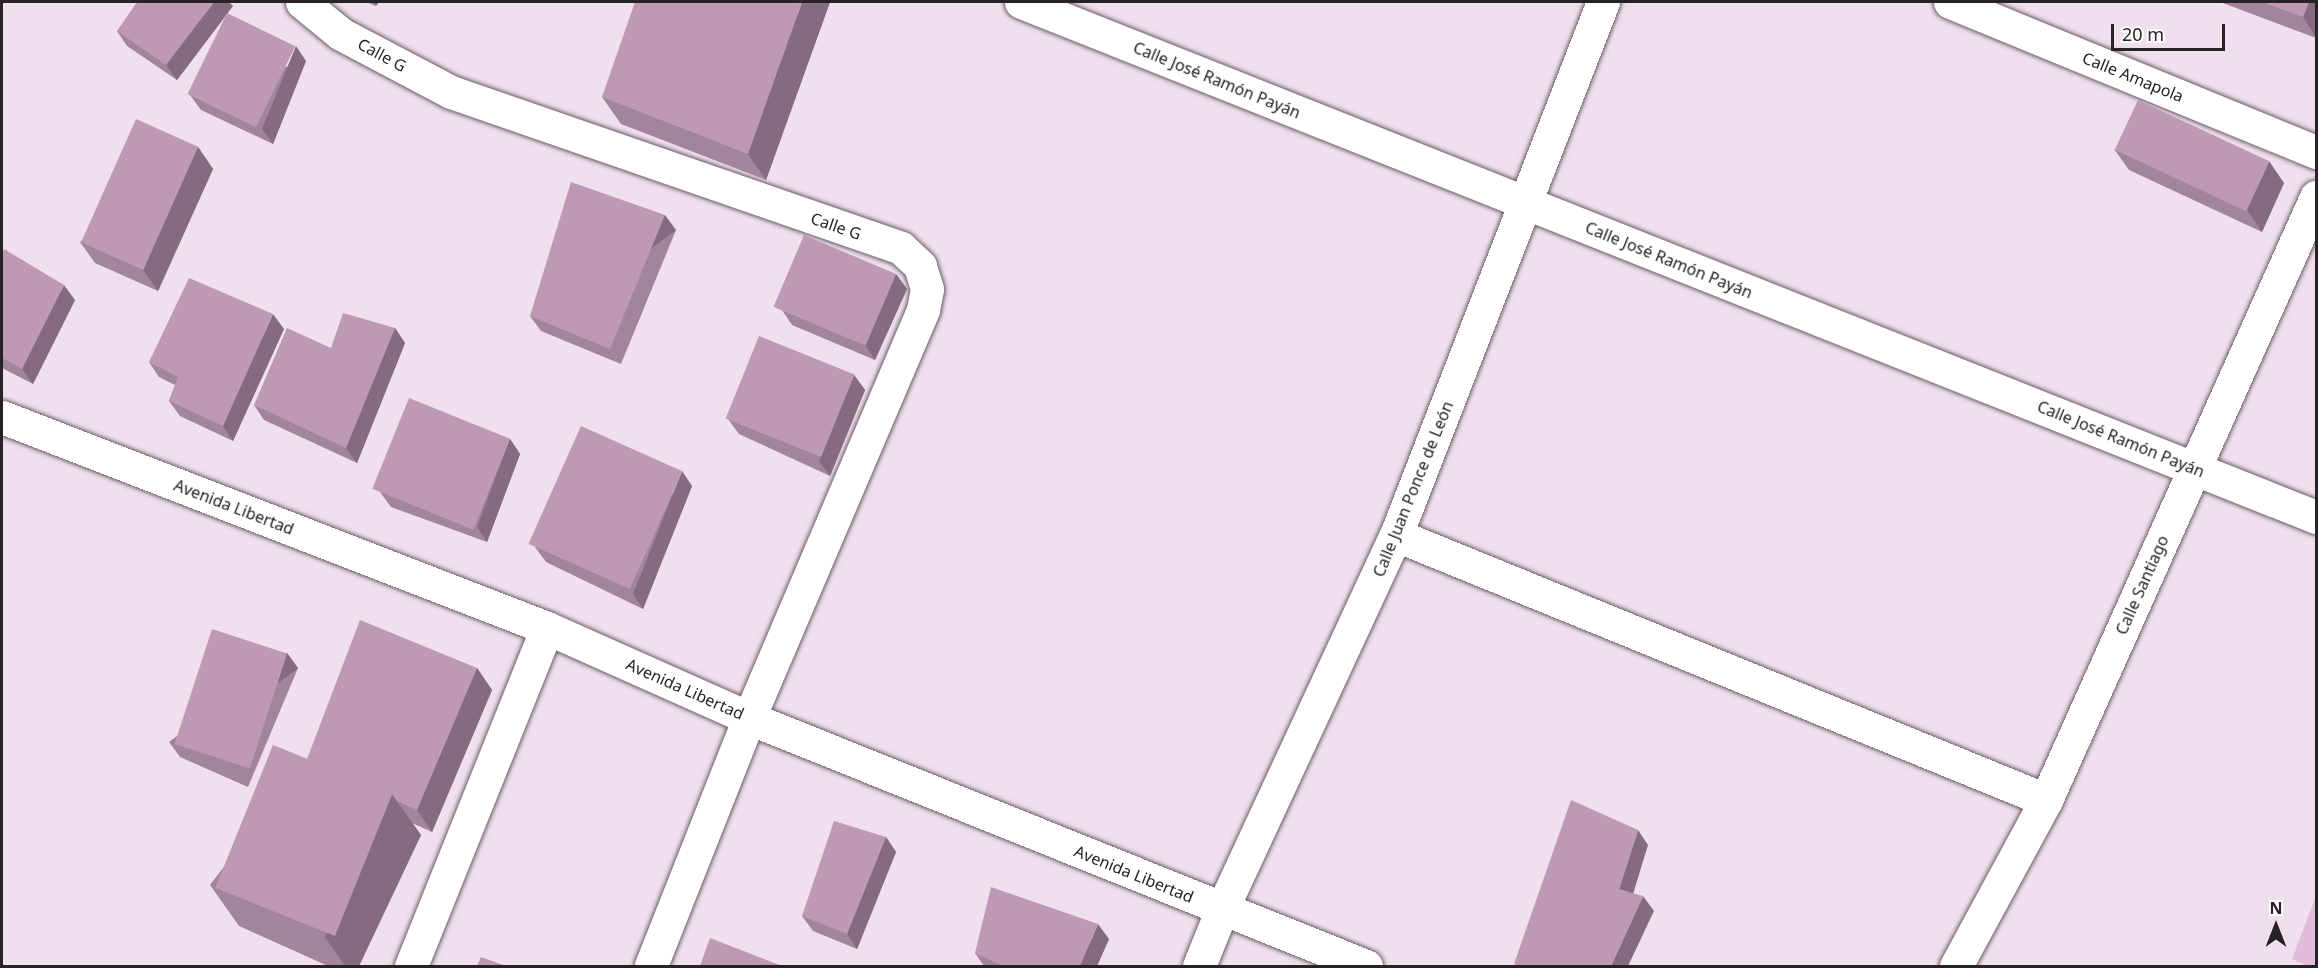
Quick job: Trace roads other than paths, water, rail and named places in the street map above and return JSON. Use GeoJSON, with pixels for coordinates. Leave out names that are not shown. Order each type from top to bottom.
{"type":"FeatureCollection","features":[{"type":"Feature","properties":{"kind":"street","name":"Calle G"},"geometry":{"type":"LineString","coordinates":[[302,2],[341,34],[451,92],[901,248],[920,266],[927,289],[923,310],[749,718],[651,966]]}},
{"type":"Feature","properties":{"kind":"street","name":"Calle José Ramón Payán"},"geometry":{"type":"LineString","coordinates":[[1021,2],[2316,516]]}},
{"type":"Feature","properties":{"kind":"street","name":"Calle Juan Ponce de León"},"geometry":{"type":"LineString","coordinates":[[1199,966],[1222,909],[1396,536],[1604,2]]}},
{"type":"Feature","properties":{"kind":"street","name":"Calle Amapola"},"geometry":{"type":"LineString","coordinates":[[1950,2],[2316,152]]}},
{"type":"Feature","properties":{"kind":"street","name":"Calle Santiago"},"geometry":{"type":"LineString","coordinates":[[1956,966],[2046,800],[2316,198]]}},
{"type":"Feature","properties":{"kind":"street","name":"Avenida Libertad"},"geometry":{"type":"LineString","coordinates":[[2,417],[547,628],[749,718],[1366,966]]}},
{"type":"Feature","properties":{"kind":"street"},"geometry":{"type":"LineString","coordinates":[[1396,536],[2046,800]]}},
{"type":"Feature","properties":{"kind":"street"},"geometry":{"type":"LineString","coordinates":[[411,966],[547,628]]}}]}
